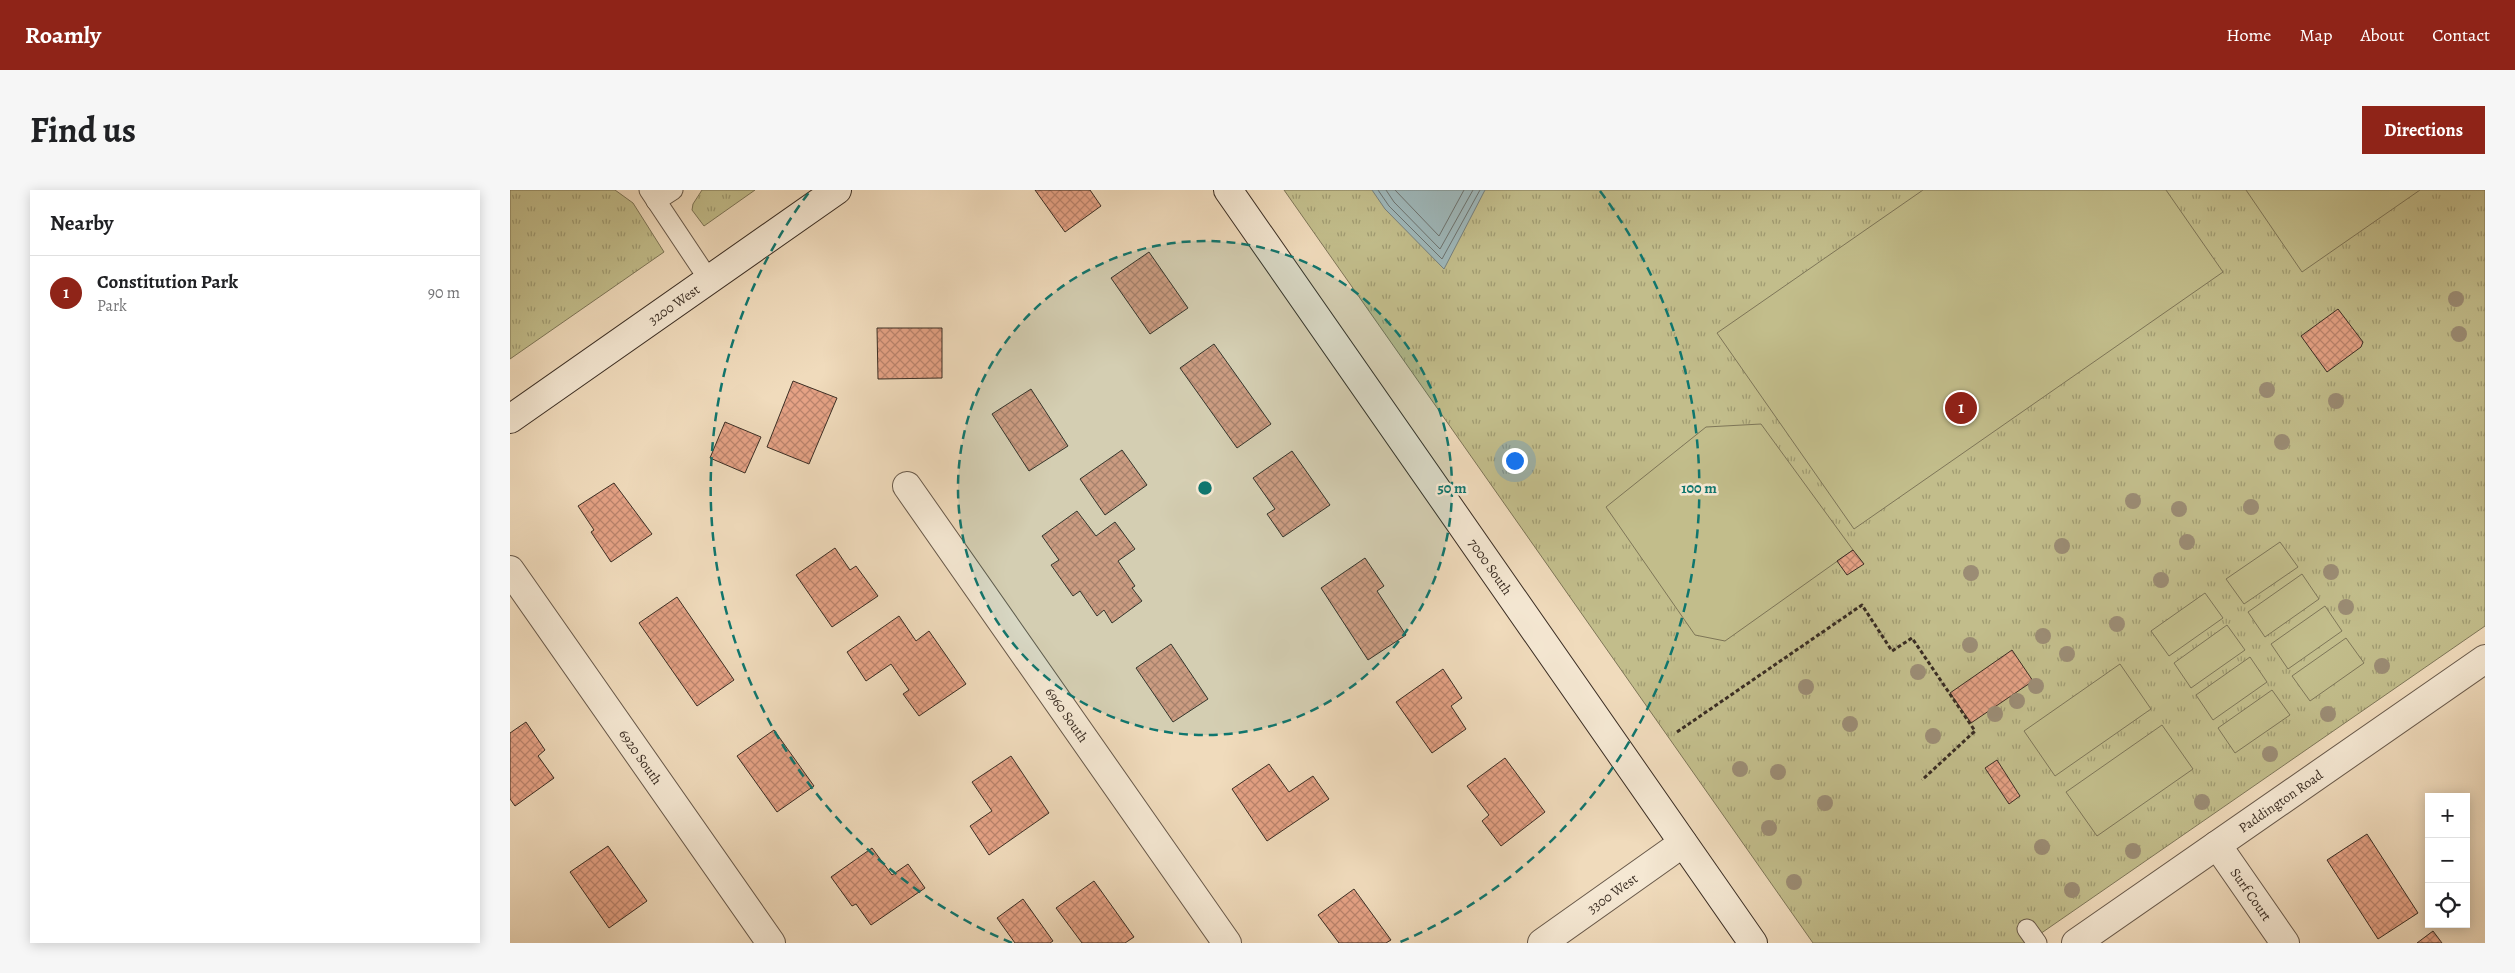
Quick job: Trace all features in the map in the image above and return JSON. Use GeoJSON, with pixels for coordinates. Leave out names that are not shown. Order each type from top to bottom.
{"type":"FeatureCollection","features":[{"type":"Feature","properties":{"kind":"street","name":"3200 West"},"geometry":{"type":"LineString","coordinates":[[510,419],[837,190]]}},
{"type":"Feature","properties":{"kind":"street","name":"7000 South"},"geometry":{"type":"LineString","coordinates":[[1228,190],[1753,943]]}},
{"type":"Feature","properties":{"kind":"street","name":"6960 South"},"geometry":{"type":"LineString","coordinates":[[907,486],[1227,943]]}},
{"type":"Feature","properties":{"kind":"street","name":"6920 South"},"geometry":{"type":"LineString","coordinates":[[510,570],[771,943]]}},
{"type":"Feature","properties":{"kind":"street","name":"Paddington Road"},"geometry":{"type":"LineString","coordinates":[[2076,943],[2485,659]]}},
{"type":"Feature","properties":{"kind":"street","name":"3300 West"},"geometry":{"type":"LineString","coordinates":[[1542,943],[1683,843]]}},
{"type":"Feature","properties":{"kind":"street","name":"Surf Court"},"geometry":{"type":"LineString","coordinates":[[2217,845],[2285,943]]}},
{"type":"Feature","properties":{"kind":"lane"},"geometry":{"type":"LineString","coordinates":[[674,190],[652,195],[709,280]]}},
{"type":"Feature","properties":{"kind":"path"},"geometry":{"type":"LineString","coordinates":[[1677,732],[1862,605],[1892,650],[1912,638],[1975,731],[1922,780]]}},
{"type":"Feature","properties":{"kind":"green space"},"geometry":{"type":"Polygon","coordinates":[[[510,190],[615,190],[633,203],[664,252],[510,359],[510,190]]]}},
{"type":"Feature","properties":{"kind":"green space"},"geometry":{"type":"Polygon","coordinates":[[[702,190],[755,190],[704,226],[692,210],[693,204],[702,190]]]}},
{"type":"Feature","properties":{"kind":"green space"},"geometry":{"type":"Polygon","coordinates":[[[1284,190],[2485,190],[2485,626],[2027,943],[1813,943],[1284,190]]]}},
{"type":"Feature","properties":{"kind":"green space"},"geometry":{"type":"Polygon","coordinates":[[[1923,190],[2166,190],[2223,272],[1854,529],[1717,333],[1923,190]]]}},
{"type":"Feature","properties":{"kind":"green space"},"geometry":{"type":"Polygon","coordinates":[[[2246,190],[2420,190],[2302,272],[2246,190]]]}},
{"type":"Feature","properties":{"kind":"green space"},"geometry":{"type":"Polygon","coordinates":[[[1761,424],[1853,550],[1725,641],[1695,635],[1606,507],[1706,427],[1761,424]]]}},
{"type":"Feature","properties":{"kind":"green space"},"geometry":{"type":"Polygon","coordinates":[[[2280,542],[2298,567],[2244,604],[2226,579],[2280,542]]]}},
{"type":"Feature","properties":{"kind":"green space"},"geometry":{"type":"Polygon","coordinates":[[[2302,574],[2319,599],[2265,637],[2248,612],[2302,574]]]}},
{"type":"Feature","properties":{"kind":"green space"},"geometry":{"type":"Polygon","coordinates":[[[2205,593],[2223,618],[2169,656],[2151,631],[2205,593]]]}},
{"type":"Feature","properties":{"kind":"green space"},"geometry":{"type":"Polygon","coordinates":[[[2325,606],[2342,631],[2288,669],[2271,644],[2325,606]]]}},
{"type":"Feature","properties":{"kind":"green space"},"geometry":{"type":"Polygon","coordinates":[[[2227,625],[2245,650],[2191,688],[2174,663],[2227,625]]]}},
{"type":"Feature","properties":{"kind":"green space"},"geometry":{"type":"Polygon","coordinates":[[[2346,638],[2364,663],[2310,701],[2292,676],[2346,638]]]}},
{"type":"Feature","properties":{"kind":"green space"},"geometry":{"type":"Polygon","coordinates":[[[2250,657],[2267,682],[2213,720],[2196,695],[2250,657]]]}},
{"type":"Feature","properties":{"kind":"green space"},"geometry":{"type":"Polygon","coordinates":[[[2120,664],[2151,709],[2055,776],[2024,731],[2120,664]]]}},
{"type":"Feature","properties":{"kind":"green space"},"geometry":{"type":"Polygon","coordinates":[[[2272,690],[2290,715],[2235,753],[2218,728],[2272,690]]]}},
{"type":"Feature","properties":{"kind":"green space"},"geometry":{"type":"Polygon","coordinates":[[[2162,725],[2193,769],[2097,836],[2066,792],[2162,725]]]}},
{"type":"Feature","properties":{"kind":"water"},"geometry":{"type":"Polygon","coordinates":[[[1372,190],[1485,190],[1444,269],[1385,209],[1372,190]]]}},
{"type":"Feature","properties":{"kind":"building"},"geometry":{"type":"Polygon","coordinates":[[[1035,190],[1090,190],[1101,206],[1065,232],[1035,190]]]}},
{"type":"Feature","properties":{"kind":"building"},"geometry":{"type":"Polygon","coordinates":[[[1149,252],[1188,308],[1150,334],[1111,278],[1149,252]]]}},
{"type":"Feature","properties":{"kind":"building"},"geometry":{"type":"Polygon","coordinates":[[[2338,309],[2363,342],[2361,347],[2327,372],[2301,336],[2338,309]]]}},
{"type":"Feature","properties":{"kind":"building"},"geometry":{"type":"Polygon","coordinates":[[[877,328],[942,328],[942,378],[878,379],[877,328]]]}},
{"type":"Feature","properties":{"kind":"building"},"geometry":{"type":"Polygon","coordinates":[[[1214,344],[1271,424],[1237,448],[1180,368],[1214,344]]]}},
{"type":"Feature","properties":{"kind":"building"},"geometry":{"type":"Polygon","coordinates":[[[793,381],[837,398],[809,464],[767,447],[793,381]]]}},
{"type":"Feature","properties":{"kind":"building"},"geometry":{"type":"Polygon","coordinates":[[[1031,389],[1068,446],[1029,471],[992,414],[1031,389]]]}},
{"type":"Feature","properties":{"kind":"building"},"geometry":{"type":"Polygon","coordinates":[[[725,422],[761,437],[745,473],[710,458],[725,422]]]}},
{"type":"Feature","properties":{"kind":"building"},"geometry":{"type":"Polygon","coordinates":[[[1122,450],[1147,485],[1105,515],[1080,479],[1122,450]]]}},
{"type":"Feature","properties":{"kind":"building"},"geometry":{"type":"Polygon","coordinates":[[[1292,451],[1330,505],[1283,537],[1267,514],[1275,509],[1253,478],[1292,451]]]}},
{"type":"Feature","properties":{"kind":"building"},"geometry":{"type":"Polygon","coordinates":[[[614,483],[652,534],[611,562],[591,532],[594,530],[578,506],[614,483]]]}},
{"type":"Feature","properties":{"kind":"building"},"geometry":{"type":"Polygon","coordinates":[[[1077,511],[1096,536],[1115,522],[1135,549],[1118,561],[1135,586],[1132,588],[1142,601],[1112,623],[1104,610],[1097,616],[1080,591],[1073,596],[1051,565],[1059,560],[1042,536],[1077,511]]]}},
{"type":"Feature","properties":{"kind":"building"},"geometry":{"type":"Polygon","coordinates":[[[835,548],[850,570],[856,566],[878,596],[832,627],[796,575],[835,548]]]}},
{"type":"Feature","properties":{"kind":"building"},"geometry":{"type":"Polygon","coordinates":[[[1853,550],[1864,564],[1847,575],[1837,561],[1853,550]]]}},
{"type":"Feature","properties":{"kind":"building"},"geometry":{"type":"Polygon","coordinates":[[[1365,558],[1384,586],[1377,591],[1406,635],[1368,660],[1321,588],[1365,558]]]}},
{"type":"Feature","properties":{"kind":"building"},"geometry":{"type":"Polygon","coordinates":[[[677,597],[734,680],[697,706],[639,623],[677,597]]]}},
{"type":"Feature","properties":{"kind":"building"},"geometry":{"type":"Polygon","coordinates":[[[899,616],[916,641],[929,631],[966,684],[919,716],[903,694],[909,690],[891,664],[866,681],[847,652],[899,616]]]}},
{"type":"Feature","properties":{"kind":"building"},"geometry":{"type":"Polygon","coordinates":[[[1171,644],[1208,699],[1173,722],[1136,668],[1171,644]]]}},
{"type":"Feature","properties":{"kind":"building"},"geometry":{"type":"Polygon","coordinates":[[[2012,650],[2033,681],[1971,723],[1950,693],[2012,650]]]}},
{"type":"Feature","properties":{"kind":"building"},"geometry":{"type":"Polygon","coordinates":[[[1443,669],[1462,698],[1451,706],[1466,729],[1432,753],[1396,702],[1443,669]]]}},
{"type":"Feature","properties":{"kind":"building"},"geometry":{"type":"Polygon","coordinates":[[[526,722],[545,750],[538,756],[554,778],[515,806],[510,799],[510,733],[526,722]]]}},
{"type":"Feature","properties":{"kind":"building"},"geometry":{"type":"Polygon","coordinates":[[[774,730],[814,786],[777,812],[737,756],[774,730]]]}},
{"type":"Feature","properties":{"kind":"building"},"geometry":{"type":"Polygon","coordinates":[[[1011,756],[1049,813],[989,855],[970,826],[992,811],[972,782],[1011,756]]]}},
{"type":"Feature","properties":{"kind":"building"},"geometry":{"type":"Polygon","coordinates":[[[1505,758],[1545,812],[1501,846],[1482,821],[1489,815],[1467,786],[1505,758]]]}},
{"type":"Feature","properties":{"kind":"building"},"geometry":{"type":"Polygon","coordinates":[[[1997,760],[2020,796],[2009,804],[1985,768],[1997,760]]]}},
{"type":"Feature","properties":{"kind":"building"},"geometry":{"type":"Polygon","coordinates":[[[1269,764],[1289,792],[1313,776],[1329,799],[1267,841],[1232,789],[1269,764]]]}},
{"type":"Feature","properties":{"kind":"building"},"geometry":{"type":"Polygon","coordinates":[[[2367,834],[2418,913],[2378,939],[2327,860],[2367,834]]]}},
{"type":"Feature","properties":{"kind":"building"},"geometry":{"type":"Polygon","coordinates":[[[608,846],[647,901],[609,928],[570,872],[608,846]]]}},
{"type":"Feature","properties":{"kind":"building"},"geometry":{"type":"Polygon","coordinates":[[[872,848],[892,875],[908,864],[925,888],[871,925],[856,904],[852,906],[831,877],[872,848]]]}},
{"type":"Feature","properties":{"kind":"building"},"geometry":{"type":"Polygon","coordinates":[[[1094,881],[1134,937],[1125,943],[1082,943],[1056,908],[1094,881]]]}},
{"type":"Feature","properties":{"kind":"building"},"geometry":{"type":"Polygon","coordinates":[[[1354,889],[1391,940],[1386,943],[1339,943],[1318,915],[1354,889]]]}},
{"type":"Feature","properties":{"kind":"building"},"geometry":{"type":"Polygon","coordinates":[[[1023,899],[1053,941],[1050,943],[1015,943],[997,918],[1023,899]]]}},
{"type":"Feature","properties":{"kind":"building"},"geometry":{"type":"Polygon","coordinates":[[[2433,931],[2442,943],[2417,943],[2433,931]]]}},
{"type":"Feature","properties":{"kind":"place","name":"Constitution Park"},"geometry":{"type":"Point","coordinates":[1961,408]}}]}
